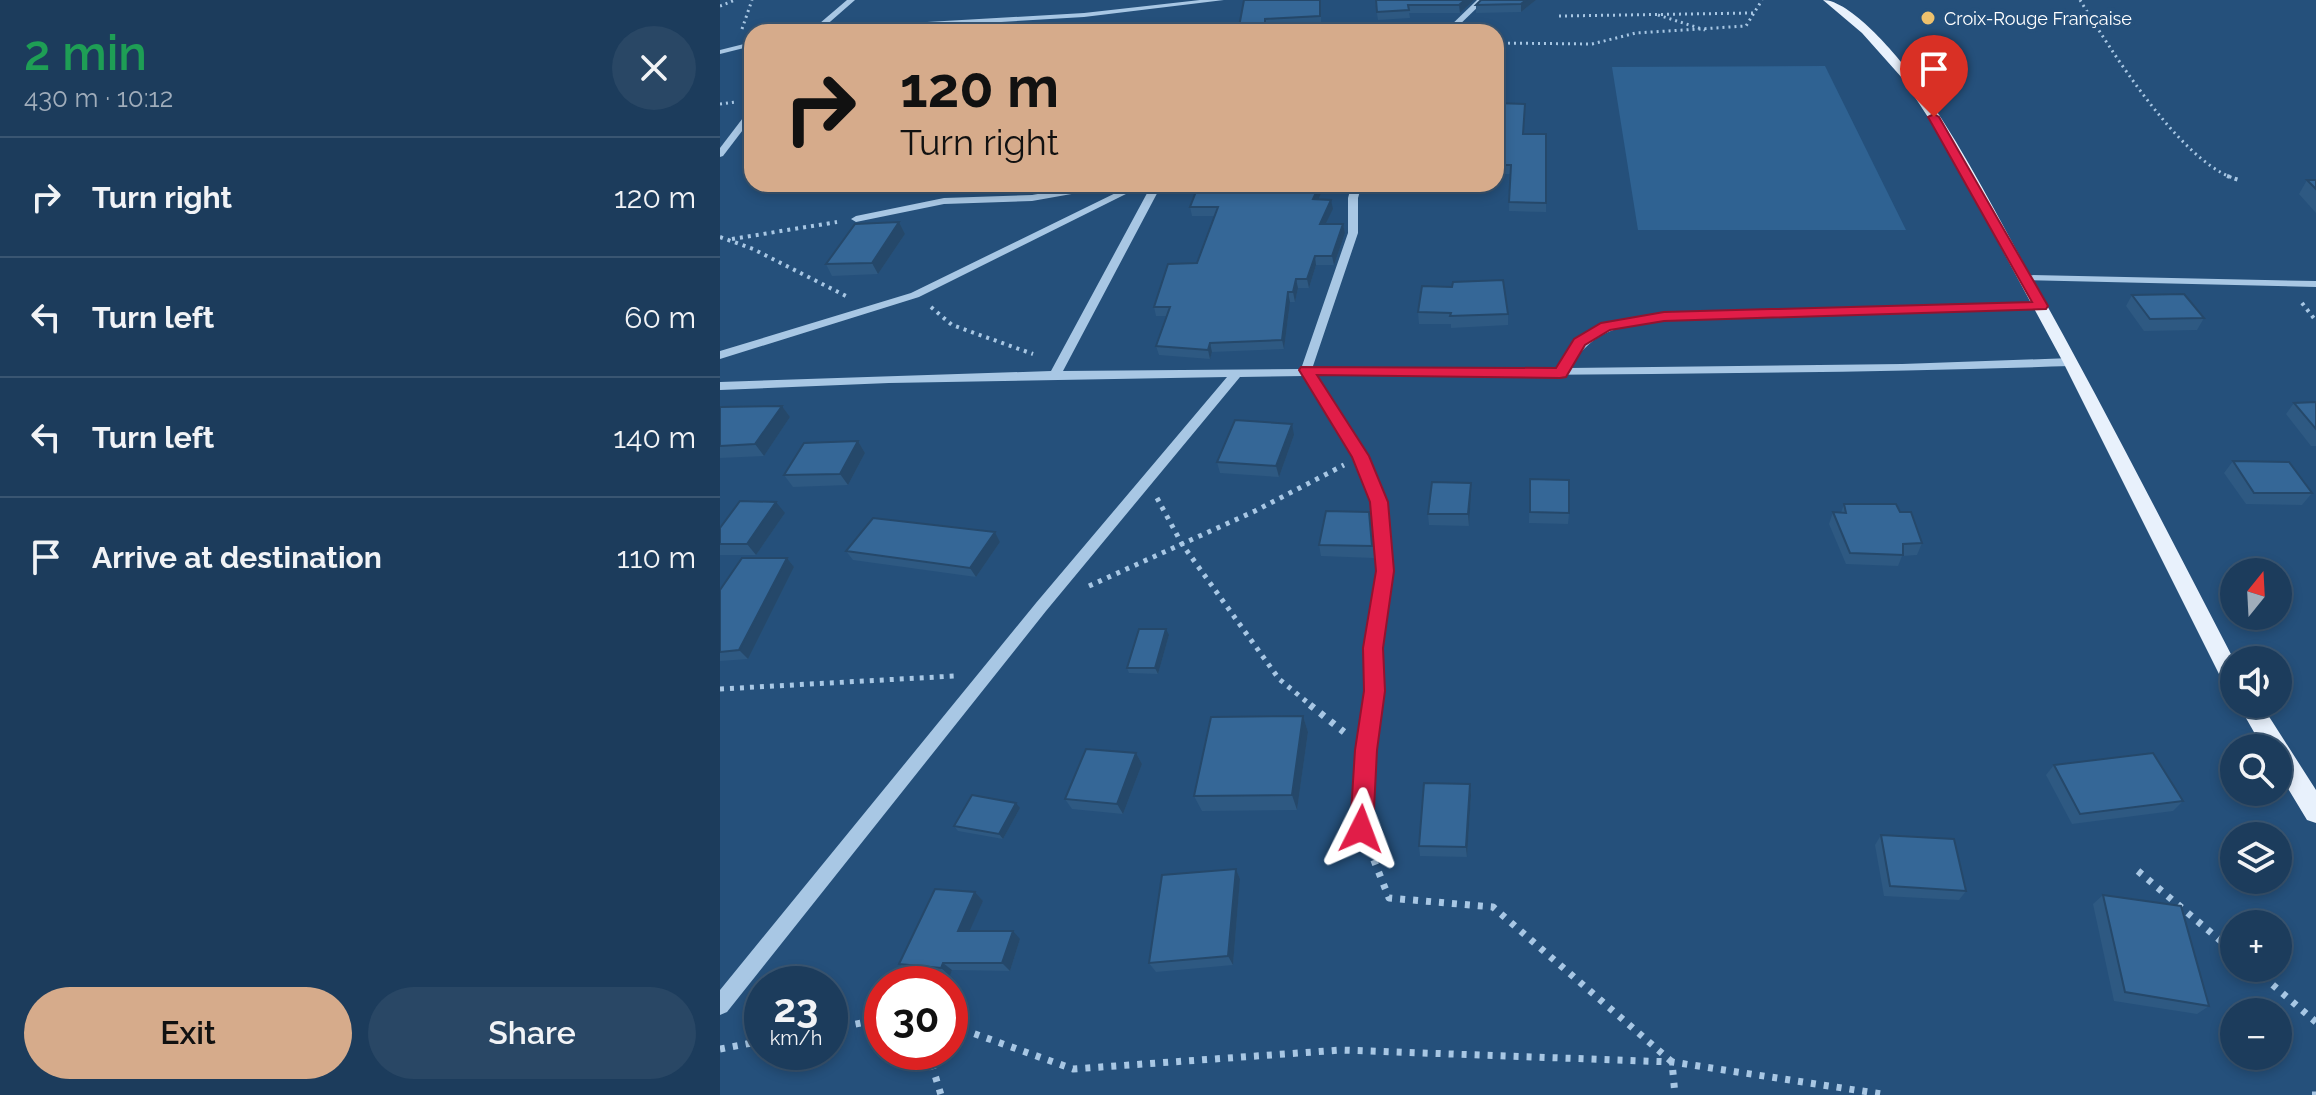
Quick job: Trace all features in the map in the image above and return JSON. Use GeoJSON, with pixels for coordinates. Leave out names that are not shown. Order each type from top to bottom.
{"type":"FeatureCollection","features":[{"type":"Feature","properties":{"kind":"main road"},"geometry":{"type":"LineString","coordinates":[[1828,0],[1866,31],[1907,77],[1947,137],[2071,362],[2220,654]]}},
{"type":"Feature","properties":{"kind":"main road"},"geometry":{"type":"LineString","coordinates":[[2292,773],[2316,812]]}},
{"type":"Feature","properties":{"kind":"street"},"geometry":{"type":"LineString","coordinates":[[824,24],[851,0]]}},
{"type":"Feature","properties":{"kind":"street"},"geometry":{"type":"LineString","coordinates":[[964,24],[1220,0]]}},
{"type":"Feature","properties":{"kind":"street"},"geometry":{"type":"LineString","coordinates":[[1456,24],[1481,0]]}},
{"type":"Feature","properties":{"kind":"street"},"geometry":{"type":"LineString","coordinates":[[720,52],[744,46]]}},
{"type":"Feature","properties":{"kind":"street"},"geometry":{"type":"LineString","coordinates":[[720,154],[744,122]]}},
{"type":"Feature","properties":{"kind":"street"},"geometry":{"type":"LineString","coordinates":[[856,219],[944,201],[1032,198],[1066,192]]}},
{"type":"Feature","properties":{"kind":"street"},"geometry":{"type":"LineString","coordinates":[[720,355],[915,295],[1125,192]]}},
{"type":"Feature","properties":{"kind":"street"},"geometry":{"type":"LineString","coordinates":[[1054,377],[1153,192]]}},
{"type":"Feature","properties":{"kind":"street"},"geometry":{"type":"LineString","coordinates":[[1306,370],[1349,248],[1356,192]]}},
{"type":"Feature","properties":{"kind":"street"},"geometry":{"type":"LineString","coordinates":[[2026,278],[2316,284]]}},
{"type":"Feature","properties":{"kind":"street"},"geometry":{"type":"LineString","coordinates":[[1560,373],[1579,342],[1606,326],[1664,317],[2041,306]]}},
{"type":"Feature","properties":{"kind":"street"},"geometry":{"type":"LineString","coordinates":[[720,386],[876,378],[1236,374],[1306,370],[1560,373],[1867,371],[2071,362]]}},
{"type":"Feature","properties":{"kind":"street"},"geometry":{"type":"LineString","coordinates":[[1306,370],[1361,456],[1379,502],[1385,571],[1373,648],[1375,691],[1366,750],[1361,829]]}},
{"type":"Feature","properties":{"kind":"street"},"geometry":{"type":"LineString","coordinates":[[720,1005],[987,674],[1236,374]]}},
{"type":"Feature","properties":{"kind":"path"},"geometry":{"type":"LineString","coordinates":[[720,6],[735,0]]}},
{"type":"Feature","properties":{"kind":"path"},"geometry":{"type":"LineString","coordinates":[[1504,43],[1592,44],[1636,33],[1710,31],[1746,26],[1762,0]]}},
{"type":"Feature","properties":{"kind":"path"},"geometry":{"type":"LineString","coordinates":[[2080,0],[2094,25],[2183,140],[2219,172],[2242,181]]}},
{"type":"Feature","properties":{"kind":"path"},"geometry":{"type":"LineString","coordinates":[[1652,13],[1710,31]]}},
{"type":"Feature","properties":{"kind":"path"},"geometry":{"type":"LineString","coordinates":[[1559,16],[1754,13]]}},
{"type":"Feature","properties":{"kind":"path"},"geometry":{"type":"LineString","coordinates":[[731,239],[856,219]]}},
{"type":"Feature","properties":{"kind":"path"},"geometry":{"type":"LineString","coordinates":[[720,237],[731,239],[846,296],[860,296]]}},
{"type":"Feature","properties":{"kind":"path"},"geometry":{"type":"LineString","coordinates":[[915,295],[952,325],[1060,364]]}},
{"type":"Feature","properties":{"kind":"path"},"geometry":{"type":"LineString","coordinates":[[1083,588],[1182,544],[1361,456]]}},
{"type":"Feature","properties":{"kind":"path"},"geometry":{"type":"LineString","coordinates":[[1147,480],[1182,544],[1279,679],[1366,750]]}},
{"type":"Feature","properties":{"kind":"path"},"geometry":{"type":"LineString","coordinates":[[720,689],[987,674]]}},
{"type":"Feature","properties":{"kind":"path"},"geometry":{"type":"LineString","coordinates":[[1361,829],[1389,898],[1493,907],[1672,1062],[1675,1095]]}},
{"type":"Feature","properties":{"kind":"path"},"geometry":{"type":"LineString","coordinates":[[2138,871],[2220,940]]}},
{"type":"Feature","properties":{"kind":"path"},"geometry":{"type":"LineString","coordinates":[[2269,982],[2316,1022]]}},
{"type":"Feature","properties":{"kind":"path"},"geometry":{"type":"LineString","coordinates":[[968,1031],[1073,1069],[1341,1050],[1672,1062],[1888,1095]]}},
{"type":"Feature","properties":{"kind":"path"},"geometry":{"type":"LineString","coordinates":[[720,1049],[744,1044]]}},
{"type":"Feature","properties":{"kind":"path"},"geometry":{"type":"LineString","coordinates":[[933,1070],[941,1095]]}},
{"type":"Feature","properties":{"kind":"shaded area"},"geometry":{"type":"Polygon","coordinates":[[[1825,66],[1906,230],[1638,230],[1612,67],[1825,66]]]}},
{"type":"Feature","properties":{"kind":"building"},"geometry":{"type":"Polygon","coordinates":[[[1244,0],[1320,0],[1320,16],[1265,19],[1265,24],[1240,24],[1244,0]]]}},
{"type":"Feature","properties":{"kind":"building"},"geometry":{"type":"Polygon","coordinates":[[[1376,0],[1465,0],[1459,5],[1408,5],[1409,10],[1377,12],[1376,0]]]}},
{"type":"Feature","properties":{"kind":"building"},"geometry":{"type":"Polygon","coordinates":[[[1481,0],[1526,0],[1521,4],[1476,5],[1481,0]]]}},
{"type":"Feature","properties":{"kind":"building"},"geometry":{"type":"Polygon","coordinates":[[[1504,103],[1525,104],[1523,134],[1546,134],[1546,203],[1509,202],[1511,165],[1504,165],[1504,103]]]}},
{"type":"Feature","properties":{"kind":"building"},"geometry":{"type":"Polygon","coordinates":[[[2307,180],[2316,180],[2316,189],[2307,180]]]}},
{"type":"Feature","properties":{"kind":"building"},"geometry":{"type":"Polygon","coordinates":[[[1196,192],[1316,192],[1313,199],[1331,200],[1320,224],[1343,224],[1332,256],[1315,256],[1307,279],[1296,279],[1293,292],[1288,292],[1282,340],[1210,343],[1208,350],[1156,346],[1170,307],[1154,307],[1168,264],[1197,263],[1218,207],[1190,207],[1196,192]]]}},
{"type":"Feature","properties":{"kind":"building"},"geometry":{"type":"Polygon","coordinates":[[[899,222],[872,263],[826,264],[855,224],[899,222]]]}},
{"type":"Feature","properties":{"kind":"building"},"geometry":{"type":"Polygon","coordinates":[[[1503,280],[1508,314],[1450,316],[1451,313],[1418,312],[1422,286],[1452,287],[1453,282],[1503,280]]]}},
{"type":"Feature","properties":{"kind":"building"},"geometry":{"type":"Polygon","coordinates":[[[2184,294],[2204,318],[2150,319],[2132,295],[2184,294]]]}},
{"type":"Feature","properties":{"kind":"building"},"geometry":{"type":"Polygon","coordinates":[[[2316,402],[2316,429],[2294,403],[2316,402]]]}},
{"type":"Feature","properties":{"kind":"building"},"geometry":{"type":"Polygon","coordinates":[[[782,406],[755,444],[720,446],[720,407],[782,406]]]}},
{"type":"Feature","properties":{"kind":"building"},"geometry":{"type":"Polygon","coordinates":[[[1235,420],[1292,424],[1276,466],[1217,462],[1235,420]]]}},
{"type":"Feature","properties":{"kind":"building"},"geometry":{"type":"Polygon","coordinates":[[[858,441],[840,474],[784,475],[804,443],[858,441]]]}},
{"type":"Feature","properties":{"kind":"building"},"geometry":{"type":"Polygon","coordinates":[[[2233,461],[2289,462],[2312,493],[2254,493],[2233,461]]]}},
{"type":"Feature","properties":{"kind":"building"},"geometry":{"type":"Polygon","coordinates":[[[1530,479],[1569,480],[1569,513],[1530,512],[1530,479]]]}},
{"type":"Feature","properties":{"kind":"building"},"geometry":{"type":"Polygon","coordinates":[[[1432,482],[1471,483],[1468,514],[1428,514],[1432,482]]]}},
{"type":"Feature","properties":{"kind":"building"},"geometry":{"type":"Polygon","coordinates":[[[740,501],[776,502],[747,544],[720,544],[720,528],[740,501]]]}},
{"type":"Feature","properties":{"kind":"building"},"geometry":{"type":"Polygon","coordinates":[[[1844,504],[1896,504],[1900,512],[1911,512],[1922,543],[1903,544],[1903,555],[1850,553],[1833,512],[1846,513],[1844,504]]]}},
{"type":"Feature","properties":{"kind":"building"},"geometry":{"type":"Polygon","coordinates":[[[1326,511],[1369,512],[1372,546],[1319,545],[1326,511]]]}},
{"type":"Feature","properties":{"kind":"building"},"geometry":{"type":"Polygon","coordinates":[[[873,518],[995,532],[970,568],[846,551],[873,518]]]}},
{"type":"Feature","properties":{"kind":"building"},"geometry":{"type":"Polygon","coordinates":[[[742,558],[787,558],[739,650],[720,652],[720,590],[742,558]]]}},
{"type":"Feature","properties":{"kind":"building"},"geometry":{"type":"Polygon","coordinates":[[[1139,629],[1166,629],[1155,668],[1127,668],[1139,629]]]}},
{"type":"Feature","properties":{"kind":"building"},"geometry":{"type":"Polygon","coordinates":[[[1303,716],[1292,795],[1194,796],[1211,717],[1303,716]]]}},
{"type":"Feature","properties":{"kind":"building"},"geometry":{"type":"Polygon","coordinates":[[[1086,749],[1136,753],[1117,804],[1065,799],[1086,749]]]}},
{"type":"Feature","properties":{"kind":"building"},"geometry":{"type":"Polygon","coordinates":[[[2153,753],[2183,801],[2080,814],[2054,765],[2153,753]]]}},
{"type":"Feature","properties":{"kind":"building"},"geometry":{"type":"Polygon","coordinates":[[[1424,783],[1470,784],[1466,847],[1419,846],[1424,783]]]}},
{"type":"Feature","properties":{"kind":"building"},"geometry":{"type":"Polygon","coordinates":[[[972,795],[1016,803],[999,834],[954,826],[972,795]]]}},
{"type":"Feature","properties":{"kind":"building"},"geometry":{"type":"Polygon","coordinates":[[[1881,835],[1954,839],[1966,891],[1890,886],[1881,835]]]}},
{"type":"Feature","properties":{"kind":"building"},"geometry":{"type":"Polygon","coordinates":[[[1236,869],[1228,956],[1149,963],[1162,875],[1236,869]]]}},
{"type":"Feature","properties":{"kind":"building"},"geometry":{"type":"Polygon","coordinates":[[[935,889],[975,892],[958,931],[1013,931],[1002,963],[943,963],[942,966],[899,964],[935,889]]]}},
{"type":"Feature","properties":{"kind":"building"},"geometry":{"type":"Polygon","coordinates":[[[2103,895],[2181,906],[2209,1006],[2125,992],[2103,895]]]}},
{"type":"Feature","properties":{"kind":"place","name":"Croix-Rouge Française"},"geometry":{"type":"Point","coordinates":[1928,18]}},
{"type":"Feature","properties":{"kind":"route"},"geometry":{"type":"LineString","coordinates":[[1361,829],[1366,750],[1375,691],[1373,648],[1385,571],[1379,502],[1361,456],[1306,370],[1560,373],[1579,342],[1606,326],[1664,317],[2041,306],[1934,117]]}}]}
